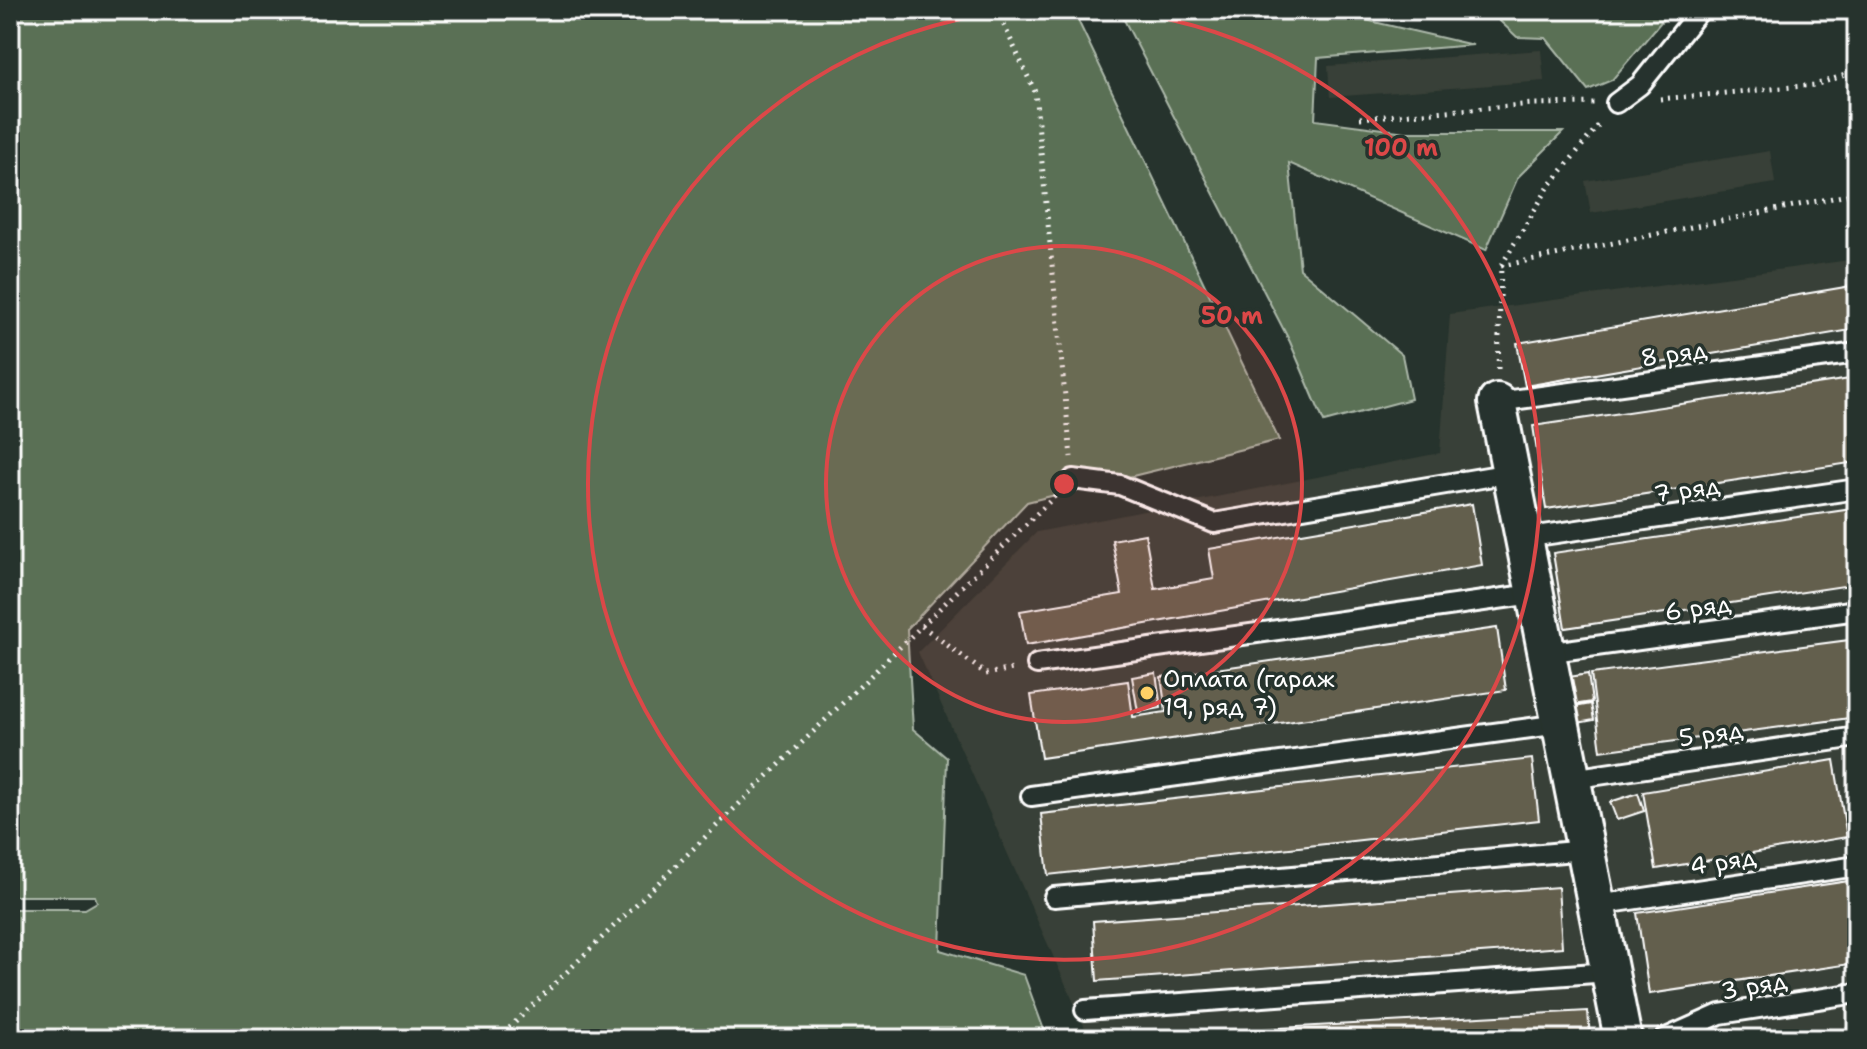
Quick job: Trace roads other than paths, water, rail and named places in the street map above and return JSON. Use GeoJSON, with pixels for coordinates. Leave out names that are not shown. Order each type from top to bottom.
{"type":"FeatureCollection","features":[{"type":"Feature","properties":{"kind":"street"},"geometry":{"type":"LineString","coordinates":[[1497,402],[1623,1039]]}},
{"type":"Feature","properties":{"kind":"lane"},"geometry":{"type":"LineString","coordinates":[[1616,103],[1640,85],[1700,10]]}},
{"type":"Feature","properties":{"kind":"lane","name":"8 ряд"},"geometry":{"type":"LineString","coordinates":[[1497,402],[1857,353]]}},
{"type":"Feature","properties":{"kind":"lane"},"geometry":{"type":"LineString","coordinates":[[1073,479],[1120,485],[1145,498],[1214,523],[1511,473]]}},
{"type":"Feature","properties":{"kind":"lane","name":"7 ряд"},"geometry":{"type":"LineString","coordinates":[[1523,538],[1857,489]]}},
{"type":"Feature","properties":{"kind":"lane"},"geometry":{"type":"LineString","coordinates":[[1037,664],[1533,594]]}},
{"type":"Feature","properties":{"kind":"lane","name":"6 ряд"},"geometry":{"type":"LineString","coordinates":[[1545,653],[1857,610]]}},
{"type":"Feature","properties":{"kind":"lane"},"geometry":{"type":"LineString","coordinates":[[1031,796],[1560,724]]}},
{"type":"Feature","properties":{"kind":"lane","name":"5 ряд"},"geometry":{"type":"LineString","coordinates":[[1571,779],[1857,737]]}},
{"type":"Feature","properties":{"kind":"lane"},"geometry":{"type":"LineString","coordinates":[[1054,897],[1586,850]]}},
{"type":"Feature","properties":{"kind":"lane","name":"4 ряд"},"geometry":{"type":"LineString","coordinates":[[1597,905],[1857,866]]}},
{"type":"Feature","properties":{"kind":"lane"},"geometry":{"type":"LineString","coordinates":[[1085,1010],[1609,972]]}},
{"type":"Feature","properties":{"kind":"lane","name":"3 ряд"},"geometry":{"type":"LineString","coordinates":[[1664,1039],[1720,1014],[1857,993]]}},
{"type":"Feature","properties":{"kind":"place","name":"Оплата (гараж 19, ряд 7)"},"geometry":{"type":"Point","coordinates":[1147,693]}}]}
